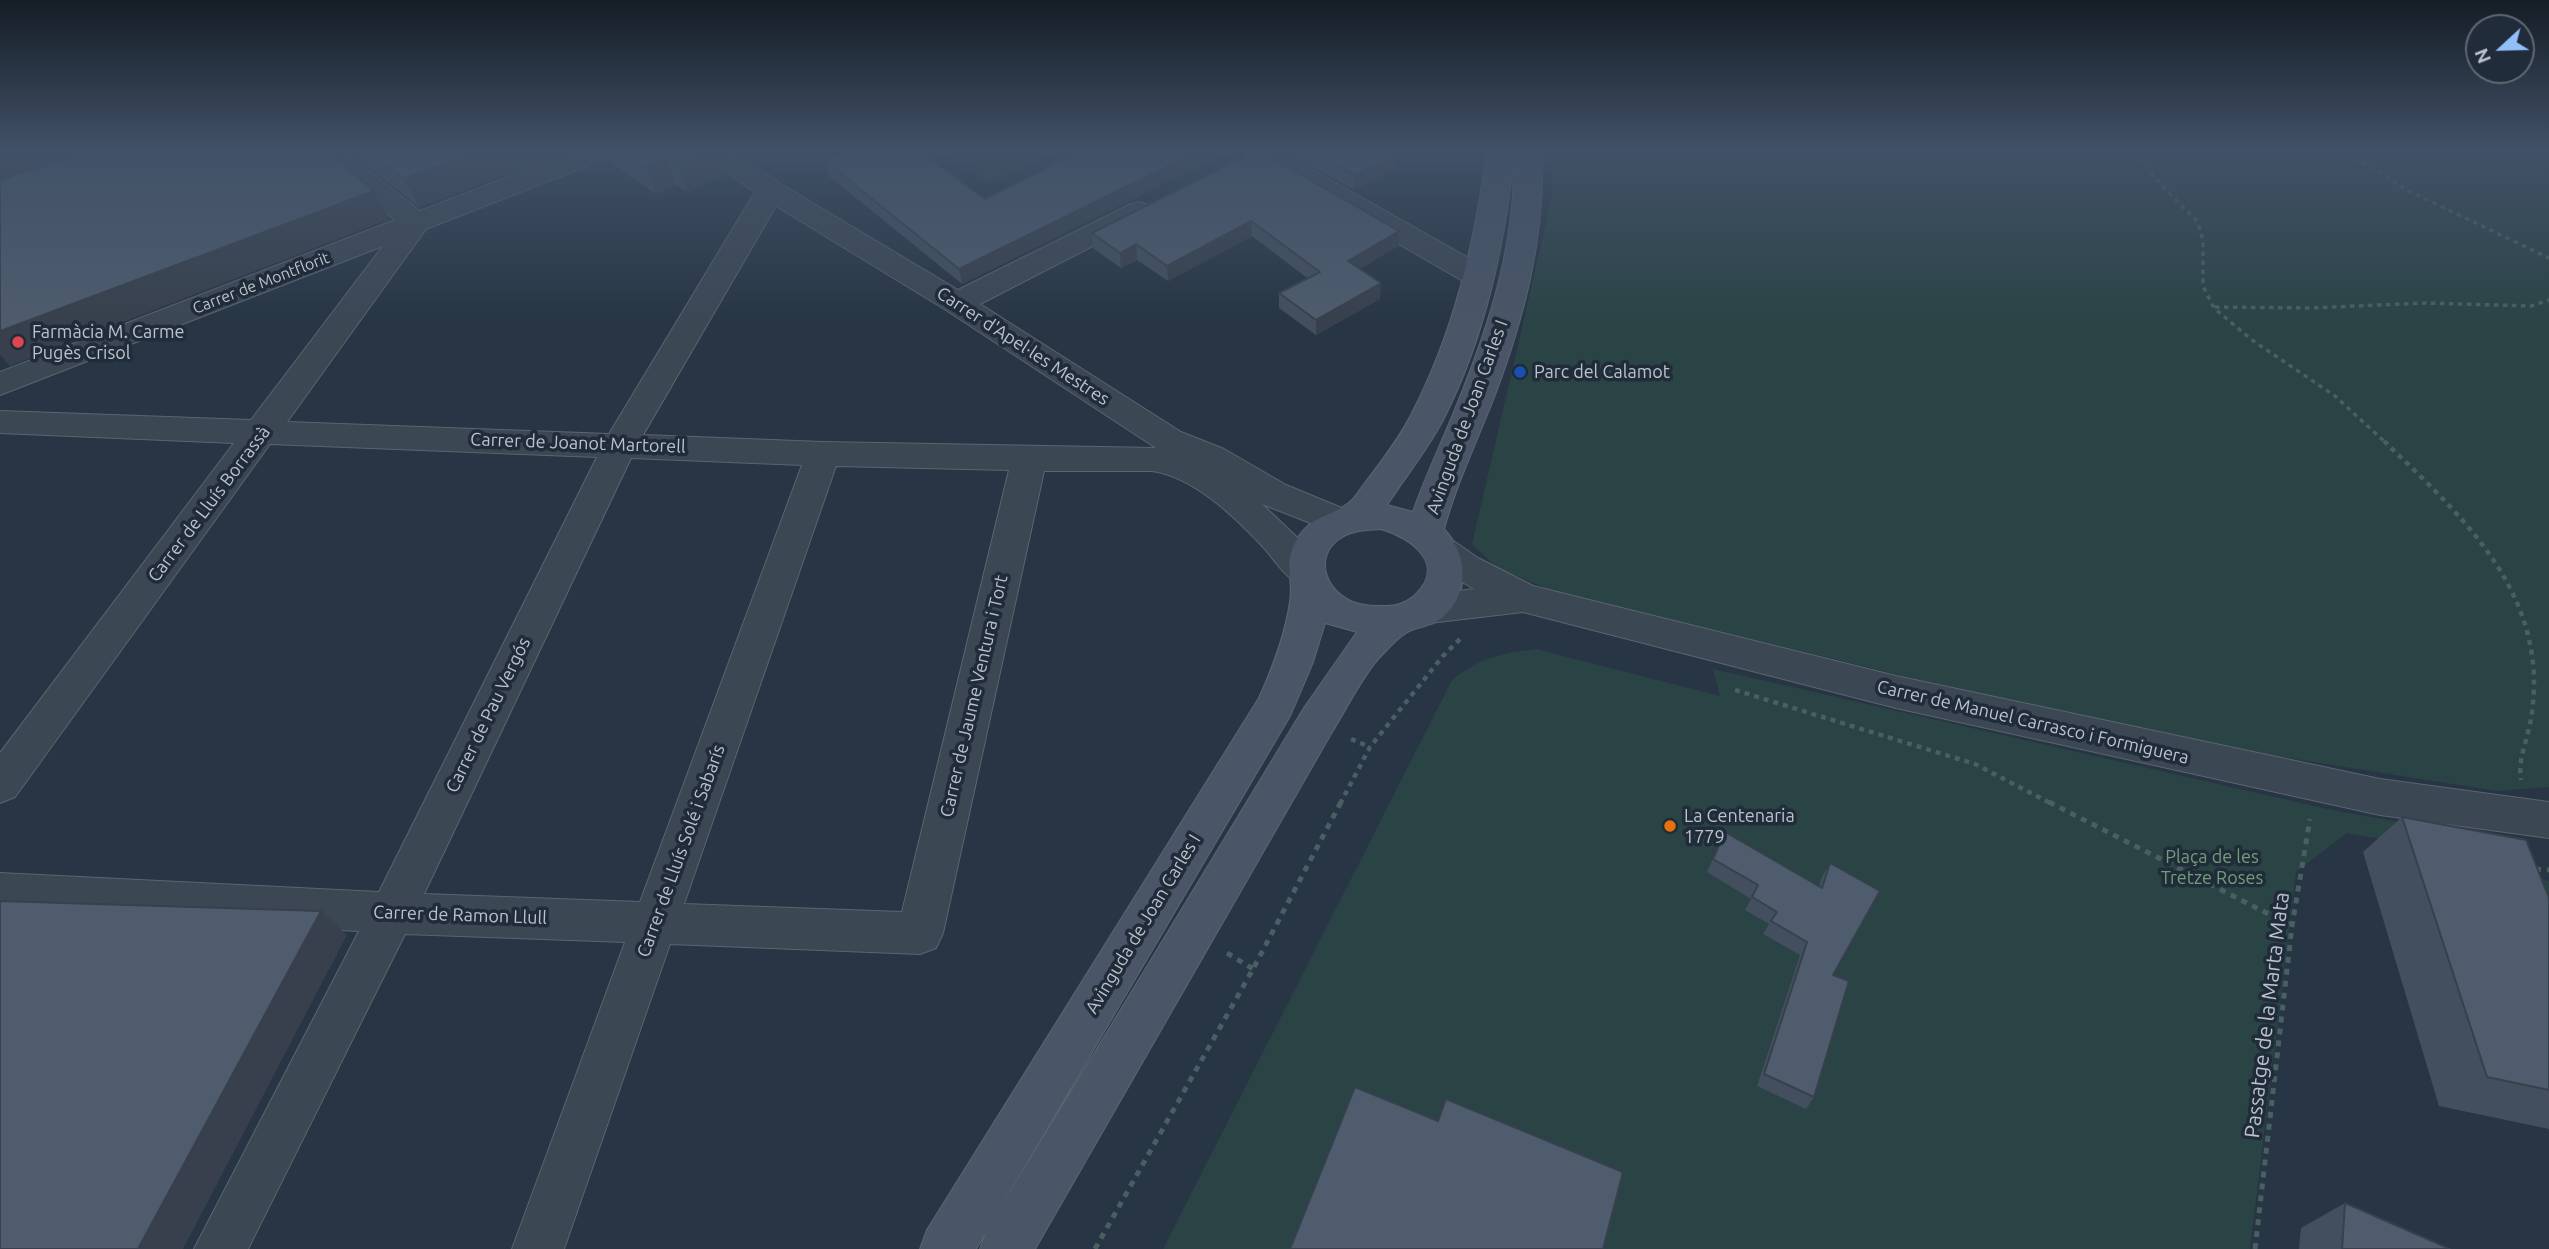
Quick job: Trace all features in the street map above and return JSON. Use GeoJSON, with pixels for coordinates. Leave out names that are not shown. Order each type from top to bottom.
{"type":"FeatureCollection","features":[{"type":"Feature","properties":{"kind":"main road","name":"Avinguda de Joan Carles I"},"geometry":{"type":"LineString","coordinates":[[1350,519],[1426,420],[1460,343],[1479,277],[1493,209]]}},
{"type":"Feature","properties":{"kind":"main road","name":"Avinguda de Joan Carles I"},"geometry":{"type":"LineString","coordinates":[[1434,542],[1433,499],[1490,364],[1508,306],[1526,209]]}},
{"type":"Feature","properties":{"kind":"main road"},"geometry":{"type":"LineString","coordinates":[[1006,1249],[1318,720],[1364,649],[1438,596],[1445,584],[1447,571],[1434,542],[1402,520],[1381,516],[1350,519],[1316,539],[1306,556],[1308,578],[1324,603],[1345,615],[1369,621],[1408,615]]}},
{"type":"Feature","properties":{"kind":"main road","name":"Avinguda de Joan Carles I"},"geometry":{"type":"LineString","coordinates":[[946,1249],[1276,705],[1293,668],[1309,613],[1308,578]]}},
{"type":"Feature","properties":{"kind":"street"},"geometry":{"type":"LineString","coordinates":[[400,209],[416,222]]}},
{"type":"Feature","properties":{"kind":"street","name":"Carrer de Montflorit"},"geometry":{"type":"LineString","coordinates":[[0,384],[449,209]]}},
{"type":"Feature","properties":{"kind":"street","name":"Carrer de Pau Vergós"},"geometry":{"type":"LineString","coordinates":[[220,1249],[392,913],[620,445],[760,209]]}},
{"type":"Feature","properties":{"kind":"street","name":"Carrer d'Apel·les Mestres"},"geometry":{"type":"LineString","coordinates":[[803,209],[957,303],[1163,450],[1212,457],[1273,494],[1350,519]]}},
{"type":"Feature","properties":{"kind":"street"},"geometry":{"type":"LineString","coordinates":[[957,303],[1142,209]]}},
{"type":"Feature","properties":{"kind":"street"},"geometry":{"type":"LineString","coordinates":[[1360,209],[1479,277]]}},
{"type":"Feature","properties":{"kind":"street","name":"Carrer de Lluís Borrassà"},"geometry":{"type":"LineString","coordinates":[[0,785],[416,222]]}},
{"type":"Feature","properties":{"kind":"street","name":"Carrer de Joanot Martorell"},"geometry":{"type":"LineString","coordinates":[[0,422],[823,454],[1029,459],[1163,450],[1256,516],[1308,578]]}},
{"type":"Feature","properties":{"kind":"street","name":"Carrer de Lluís Solé i Sabarís"},"geometry":{"type":"LineString","coordinates":[[538,1249],[823,454]]}},
{"type":"Feature","properties":{"kind":"street","name":"Carrer de Jaume Ventura i Tort"},"geometry":{"type":"LineString","coordinates":[[920,933],[1029,459]]}},
{"type":"Feature","properties":{"kind":"street","name":"Carrer de Manuel Carrasco i Formiguera"},"geometry":{"type":"LineString","coordinates":[[1434,542],[1465,568],[1523,597],[1896,692],[2315,785],[2380,797],[2541,819]]}},
{"type":"Feature","properties":{"kind":"street","name":"Carrer de Manuel Carrasco i Formiguera"},"geometry":{"type":"LineString","coordinates":[[1408,615],[1523,597]]}},
{"type":"Feature","properties":{"kind":"street","name":"Carrer de Ramon Llull"},"geometry":{"type":"LineString","coordinates":[[0,893],[392,913],[920,933]]}},
{"type":"Feature","properties":{"kind":"path"},"geometry":{"type":"LineString","coordinates":[[2185,209],[2198,222],[2203,238],[2200,264],[2203,291],[2213,307],[2242,331],[2341,400],[2467,523],[2493,559],[2523,614],[2531,646],[2535,688],[2530,727],[2517,762],[2541,819]]}},
{"type":"Feature","properties":{"kind":"path"},"geometry":{"type":"LineString","coordinates":[[2447,209],[2549,258]]}},
{"type":"Feature","properties":{"kind":"path"},"geometry":{"type":"LineString","coordinates":[[2213,307],[2310,308],[2426,303],[2531,306],[2549,300]]}},
{"type":"Feature","properties":{"kind":"path"},"geometry":{"type":"LineString","coordinates":[[1095,1249],[1253,969],[1370,747],[1443,656],[1467,633]]}},
{"type":"Feature","properties":{"kind":"path"},"geometry":{"type":"LineString","coordinates":[[1722,687],[1975,764],[2292,926]]}},
{"type":"Feature","properties":{"kind":"path"},"geometry":{"type":"LineString","coordinates":[[1345,737],[1370,747]]}},
{"type":"Feature","properties":{"kind":"path","name":"Passatge de la Marta Mata"},"geometry":{"type":"LineString","coordinates":[[2255,1249],[2292,926],[2315,785]]}},
{"type":"Feature","properties":{"kind":"path"},"geometry":{"type":"LineString","coordinates":[[2527,868],[2549,870]]}},
{"type":"Feature","properties":{"kind":"path"},"geometry":{"type":"LineString","coordinates":[[1221,950],[1253,969]]}},
{"type":"Feature","properties":{"kind":"green space"},"geometry":{"type":"Polygon","coordinates":[[[1549,209],[2549,209],[2549,787],[2496,791],[2144,735],[1548,589],[1497,568],[1472,544],[1549,209]]]}},
{"type":"Feature","properties":{"kind":"green space","name":"La Centenaria 1779"},"geometry":{"type":"Polygon","coordinates":[[[1536,649],[1720,696],[1713,669],[2332,810],[2506,841],[2514,872],[2549,881],[2549,981],[2496,859],[2347,833],[2296,872],[2250,1249],[1163,1249],[1452,680],[1492,657],[1536,649]]]}},
{"type":"Feature","properties":{"kind":"building"},"geometry":{"type":"Polygon","coordinates":[[[0,209],[325,209],[0,331],[0,209]]]}},
{"type":"Feature","properties":{"kind":"building"},"geometry":{"type":"Polygon","coordinates":[[[885,209],[1080,209],[959,269],[885,209]]]}},
{"type":"Feature","properties":{"kind":"building"},"geometry":{"type":"Polygon","coordinates":[[[1139,209],[1361,209],[1399,231],[1348,261],[1381,283],[1316,320],[1279,293],[1320,272],[1251,221],[1167,266],[1136,244],[1120,253],[1092,233],[1139,209]]]}},
{"type":"Feature","properties":{"kind":"building"},"geometry":{"type":"Polygon","coordinates":[[[2402,817],[2526,840],[2549,898],[2549,1090],[2487,1077],[2402,817]]]}},
{"type":"Feature","properties":{"kind":"building"},"geometry":{"type":"Polygon","coordinates":[[[1725,832],[1822,888],[1830,863],[1880,891],[1833,975],[1849,981],[1814,1097],[1764,1074],[1807,942],[1771,921],[1777,912],[1752,897],[1758,885],[1713,859],[1725,832]]]}},
{"type":"Feature","properties":{"kind":"building"},"geometry":{"type":"Polygon","coordinates":[[[0,901],[321,911],[138,1249],[0,1249],[0,901]]]}},
{"type":"Feature","properties":{"kind":"building"},"geometry":{"type":"Polygon","coordinates":[[[1355,1087],[1438,1121],[1446,1099],[1623,1172],[1603,1249],[1290,1249],[1355,1087]]]}},
{"type":"Feature","properties":{"kind":"building"},"geometry":{"type":"Polygon","coordinates":[[[2345,1203],[2450,1249],[2342,1249],[2345,1203]]]}},
{"type":"Feature","properties":{"kind":"place","name":"Farmàcia M. Carme Pugès Crisol"},"geometry":{"type":"Point","coordinates":[18,342]}},
{"type":"Feature","properties":{"kind":"place","name":"Parc del Calamot"},"geometry":{"type":"Point","coordinates":[1520,372]}},
{"type":"Feature","properties":{"kind":"place","name":"La Centenaria 1779"},"geometry":{"type":"Point","coordinates":[1670,826]}},
{"type":"Feature","properties":{"kind":"park label","name":"Plaça de les Tretze Roses"},"geometry":{"type":"Point","coordinates":[2212,867]}}]}
